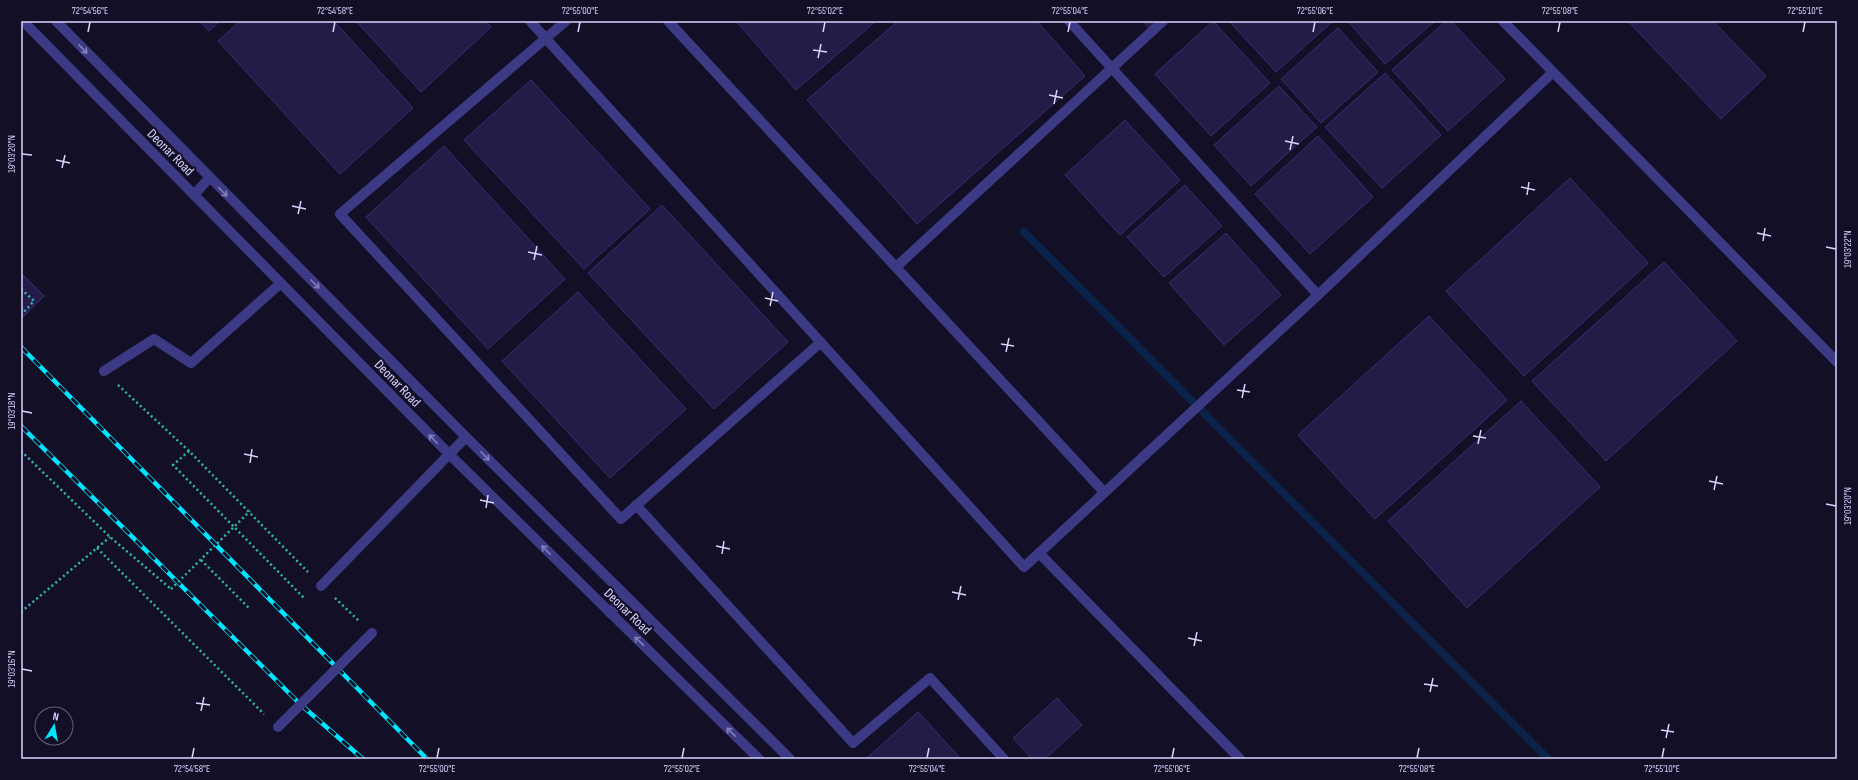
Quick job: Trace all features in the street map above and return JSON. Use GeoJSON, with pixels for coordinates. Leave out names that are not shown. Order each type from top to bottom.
{"type":"FeatureCollection","features":[{"type":"Feature","properties":{"kind":"street","name":"Deonar Road"},"geometry":{"type":"LineString","coordinates":[[23,21],[449,454],[759,759]]}},
{"type":"Feature","properties":{"kind":"street","name":"Deonar Road"},"geometry":{"type":"LineString","coordinates":[[56,21],[209,178],[466,437],[790,759]]}},
{"type":"Feature","properties":{"kind":"street"},"geometry":{"type":"LineString","coordinates":[[530,21],[1024,566],[1318,295],[1553,72]]}},
{"type":"Feature","properties":{"kind":"street"},"geometry":{"type":"LineString","coordinates":[[566,21],[340,214],[622,519],[821,342]]}},
{"type":"Feature","properties":{"kind":"street"},"geometry":{"type":"LineString","coordinates":[[668,21],[1104,492]]}},
{"type":"Feature","properties":{"kind":"street"},"geometry":{"type":"LineString","coordinates":[[1069,21],[1318,295]]}},
{"type":"Feature","properties":{"kind":"street"},"geometry":{"type":"LineString","coordinates":[[896,267],[1163,21]]}},
{"type":"Feature","properties":{"kind":"street"},"geometry":{"type":"LineString","coordinates":[[1503,21],[1837,362]]}},
{"type":"Feature","properties":{"kind":"street"},"geometry":{"type":"LineString","coordinates":[[194,195],[209,178]]}},
{"type":"Feature","properties":{"kind":"street"},"geometry":{"type":"LineString","coordinates":[[104,371],[154,339],[191,363],[281,284]]}},
{"type":"Feature","properties":{"kind":"street"},"geometry":{"type":"LineString","coordinates":[[321,586],[466,437]]}},
{"type":"Feature","properties":{"kind":"street"},"geometry":{"type":"LineString","coordinates":[[636,505],[853,743],[930,678],[1004,759]]}},
{"type":"Feature","properties":{"kind":"street"},"geometry":{"type":"LineString","coordinates":[[1039,553],[1240,759]]}},
{"type":"Feature","properties":{"kind":"street"},"geometry":{"type":"LineString","coordinates":[[610,613],[626,596]]}},
{"type":"Feature","properties":{"kind":"street"},"geometry":{"type":"LineString","coordinates":[[278,727],[372,633]]}},
{"type":"Feature","properties":{"kind":"path"},"geometry":{"type":"LineString","coordinates":[[21,289],[34,301],[21,315]]}},
{"type":"Feature","properties":{"kind":"path"},"geometry":{"type":"LineString","coordinates":[[104,371],[189,451],[295,558]]}},
{"type":"Feature","properties":{"kind":"path"},"geometry":{"type":"LineString","coordinates":[[21,451],[110,537],[171,590],[250,511]]}},
{"type":"Feature","properties":{"kind":"path"},"geometry":{"type":"LineString","coordinates":[[189,451],[173,465],[308,602],[321,586],[372,633]]}},
{"type":"Feature","properties":{"kind":"path"},"geometry":{"type":"LineString","coordinates":[[21,612],[110,537]]}},
{"type":"Feature","properties":{"kind":"path"},"geometry":{"type":"LineString","coordinates":[[97,548],[278,727]]}},
{"type":"Feature","properties":{"kind":"path"},"geometry":{"type":"LineString","coordinates":[[201,560],[249,608]]}},
{"type":"Feature","properties":{"kind":"building"},"geometry":{"type":"Polygon","coordinates":[[[200,21],[220,21],[209,31],[200,21]]]}},
{"type":"Feature","properties":{"kind":"building"},"geometry":{"type":"Polygon","coordinates":[[[240,21],[334,21],[413,108],[340,174],[218,41],[240,21]]]}},
{"type":"Feature","properties":{"kind":"building"},"geometry":{"type":"Polygon","coordinates":[[[356,21],[485,21],[491,27],[421,92],[356,21]]]}},
{"type":"Feature","properties":{"kind":"building"},"geometry":{"type":"Polygon","coordinates":[[[736,21],[876,21],[796,90],[736,21]]]}},
{"type":"Feature","properties":{"kind":"building"},"geometry":{"type":"Polygon","coordinates":[[[898,21],[1037,21],[1085,76],[917,224],[807,100],[898,21]]]}},
{"type":"Feature","properties":{"kind":"building"},"geometry":{"type":"Polygon","coordinates":[[[1142,21],[1157,21],[1149,28],[1142,21]]]}},
{"type":"Feature","properties":{"kind":"building"},"geometry":{"type":"Polygon","coordinates":[[[1213,21],[1270,83],[1211,136],[1155,74],[1213,21]]]}},
{"type":"Feature","properties":{"kind":"building"},"geometry":{"type":"Polygon","coordinates":[[[1229,21],[1333,21],[1276,72],[1229,21]]]}},
{"type":"Feature","properties":{"kind":"building"},"geometry":{"type":"Polygon","coordinates":[[[1348,21],[1435,21],[1385,64],[1348,21]]]}},
{"type":"Feature","properties":{"kind":"building"},"geometry":{"type":"Polygon","coordinates":[[[1446,21],[1451,21],[1505,79],[1448,131],[1392,70],[1446,21]]]}},
{"type":"Feature","properties":{"kind":"building"},"geometry":{"type":"Polygon","coordinates":[[[1628,21],[1713,21],[1766,76],[1721,119],[1628,21]]]}},
{"type":"Feature","properties":{"kind":"building"},"geometry":{"type":"Polygon","coordinates":[[[1338,28],[1378,72],[1321,123],[1281,79],[1338,28]]]}},
{"type":"Feature","properties":{"kind":"building"},"geometry":{"type":"Polygon","coordinates":[[[1385,73],[1441,135],[1382,188],[1325,127],[1385,73]]]}},
{"type":"Feature","properties":{"kind":"building"},"geometry":{"type":"Polygon","coordinates":[[[531,80],[650,209],[584,269],[464,140],[531,80]]]}},
{"type":"Feature","properties":{"kind":"building"},"geometry":{"type":"Polygon","coordinates":[[[1279,86],[1317,127],[1251,186],[1214,145],[1279,86]]]}},
{"type":"Feature","properties":{"kind":"building"},"geometry":{"type":"Polygon","coordinates":[[[1125,120],[1180,180],[1120,235],[1065,175],[1125,120]]]}},
{"type":"Feature","properties":{"kind":"building"},"geometry":{"type":"Polygon","coordinates":[[[1318,136],[1373,197],[1310,254],[1255,194],[1318,136]]]}},
{"type":"Feature","properties":{"kind":"building"},"geometry":{"type":"Polygon","coordinates":[[[444,146],[565,279],[488,349],[366,217],[444,146]]]}},
{"type":"Feature","properties":{"kind":"building"},"geometry":{"type":"Polygon","coordinates":[[[1570,178],[1648,263],[1524,376],[1446,291],[1570,178]]]}},
{"type":"Feature","properties":{"kind":"building"},"geometry":{"type":"Polygon","coordinates":[[[1185,185],[1222,226],[1164,277],[1127,237],[1185,185]]]}},
{"type":"Feature","properties":{"kind":"building"},"geometry":{"type":"Polygon","coordinates":[[[662,205],[788,342],[714,409],[588,273],[662,205]]]}},
{"type":"Feature","properties":{"kind":"building"},"geometry":{"type":"Polygon","coordinates":[[[1226,233],[1281,295],[1224,345],[1169,283],[1226,233]]]}},
{"type":"Feature","properties":{"kind":"building"},"geometry":{"type":"Polygon","coordinates":[[[1664,262],[1737,341],[1606,461],[1532,381],[1664,262]]]}},
{"type":"Feature","properties":{"kind":"building"},"geometry":{"type":"Polygon","coordinates":[[[21,273],[44,296],[23,317],[21,315],[21,273]]]}},
{"type":"Feature","properties":{"kind":"building"},"geometry":{"type":"Polygon","coordinates":[[[578,292],[686,409],[610,478],[502,361],[578,292]]]}},
{"type":"Feature","properties":{"kind":"building"},"geometry":{"type":"Polygon","coordinates":[[[1429,316],[1507,400],[1375,519],[1298,435],[1429,316]]]}},
{"type":"Feature","properties":{"kind":"building"},"geometry":{"type":"Polygon","coordinates":[[[1521,401],[1600,487],[1467,608],[1388,521],[1521,401]]]}},
{"type":"Feature","properties":{"kind":"building"},"geometry":{"type":"Polygon","coordinates":[[[1057,698],[1082,725],[1045,759],[1032,759],[1013,738],[1057,698]]]}},
{"type":"Feature","properties":{"kind":"building"},"geometry":{"type":"Polygon","coordinates":[[[918,712],[961,759],[866,759],[918,712]]]}},
{"type":"Feature","properties":{"kind":"waterway"},"geometry":{"type":"LineString","coordinates":[[1024,232],[1548,759]]}},
{"type":"Feature","properties":{"kind":"railway"},"geometry":{"type":"LineString","coordinates":[[21,347],[427,759]]}},
{"type":"Feature","properties":{"kind":"railway"},"geometry":{"type":"LineString","coordinates":[[21,426],[300,704],[363,759]]}}]}
